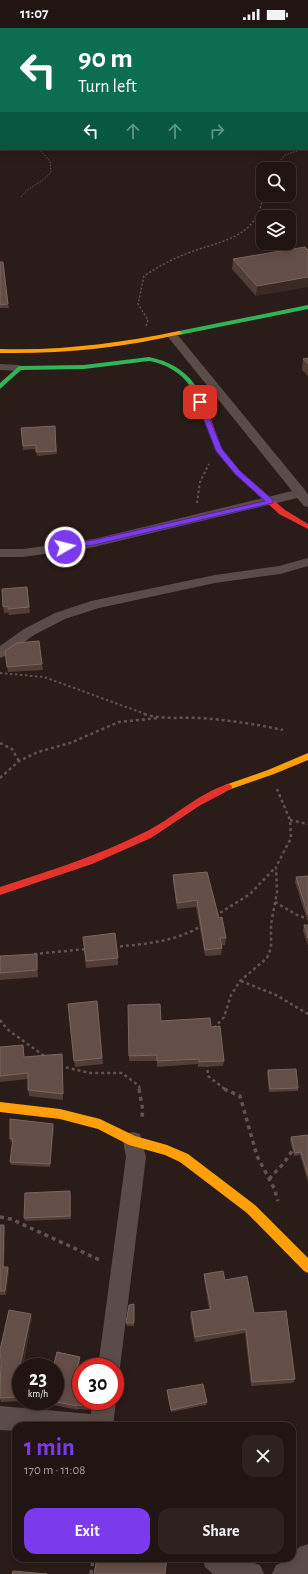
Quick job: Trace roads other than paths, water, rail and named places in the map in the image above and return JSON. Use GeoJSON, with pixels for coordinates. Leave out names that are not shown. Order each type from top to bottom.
{"type":"FeatureCollection","features":[{"type":"Feature","properties":{"kind":"street"},"geometry":{"type":"LineString","coordinates":[[0,351],[47,352],[90,348],[172,334],[308,307]]}},
{"type":"Feature","properties":{"kind":"street"},"geometry":{"type":"LineString","coordinates":[[172,334],[304,498]]}},
{"type":"Feature","properties":{"kind":"street"},"geometry":{"type":"LineString","coordinates":[[0,367],[84,367],[149,359],[158,360],[184,375],[194,388],[207,416],[218,450],[238,472],[270,502],[282,512],[308,527]]}},
{"type":"Feature","properties":{"kind":"street"},"geometry":{"type":"LineString","coordinates":[[0,386],[19,368]]}},
{"type":"Feature","properties":{"kind":"street"},"geometry":{"type":"LineString","coordinates":[[0,553],[23,553],[94,543],[270,502],[304,498]]}},
{"type":"Feature","properties":{"kind":"street"},"geometry":{"type":"LineString","coordinates":[[0,653],[29,632],[60,616],[96,604],[215,579],[280,570],[308,562]]}},
{"type":"Feature","properties":{"kind":"street"},"geometry":{"type":"LineString","coordinates":[[0,891],[89,861],[135,841],[148,835],[196,804],[230,786],[271,772],[308,756]]}},
{"type":"Feature","properties":{"kind":"street"},"geometry":{"type":"LineString","coordinates":[[0,1107],[60,1114],[93,1122],[135,1141],[167,1150],[184,1158],[251,1209],[308,1267]]}},
{"type":"Feature","properties":{"kind":"street"},"geometry":{"type":"LineString","coordinates":[[110,1358],[134,1175],[136,1157],[135,1141]]}},
{"type":"Feature","properties":{"kind":"street"},"geometry":{"type":"LineString","coordinates":[[101,1422],[103,1410]]}},
{"type":"Feature","properties":{"kind":"street"},"geometry":{"type":"LineString","coordinates":[[0,1418],[50,1422]]}},
{"type":"Feature","properties":{"kind":"street"},"geometry":{"type":"LineString","coordinates":[[285,1574],[294,1571],[308,1556]]}},
{"type":"Feature","properties":{"kind":"street"},"geometry":{"type":"LineString","coordinates":[[219,1562],[222,1565],[251,1574]]}}]}
